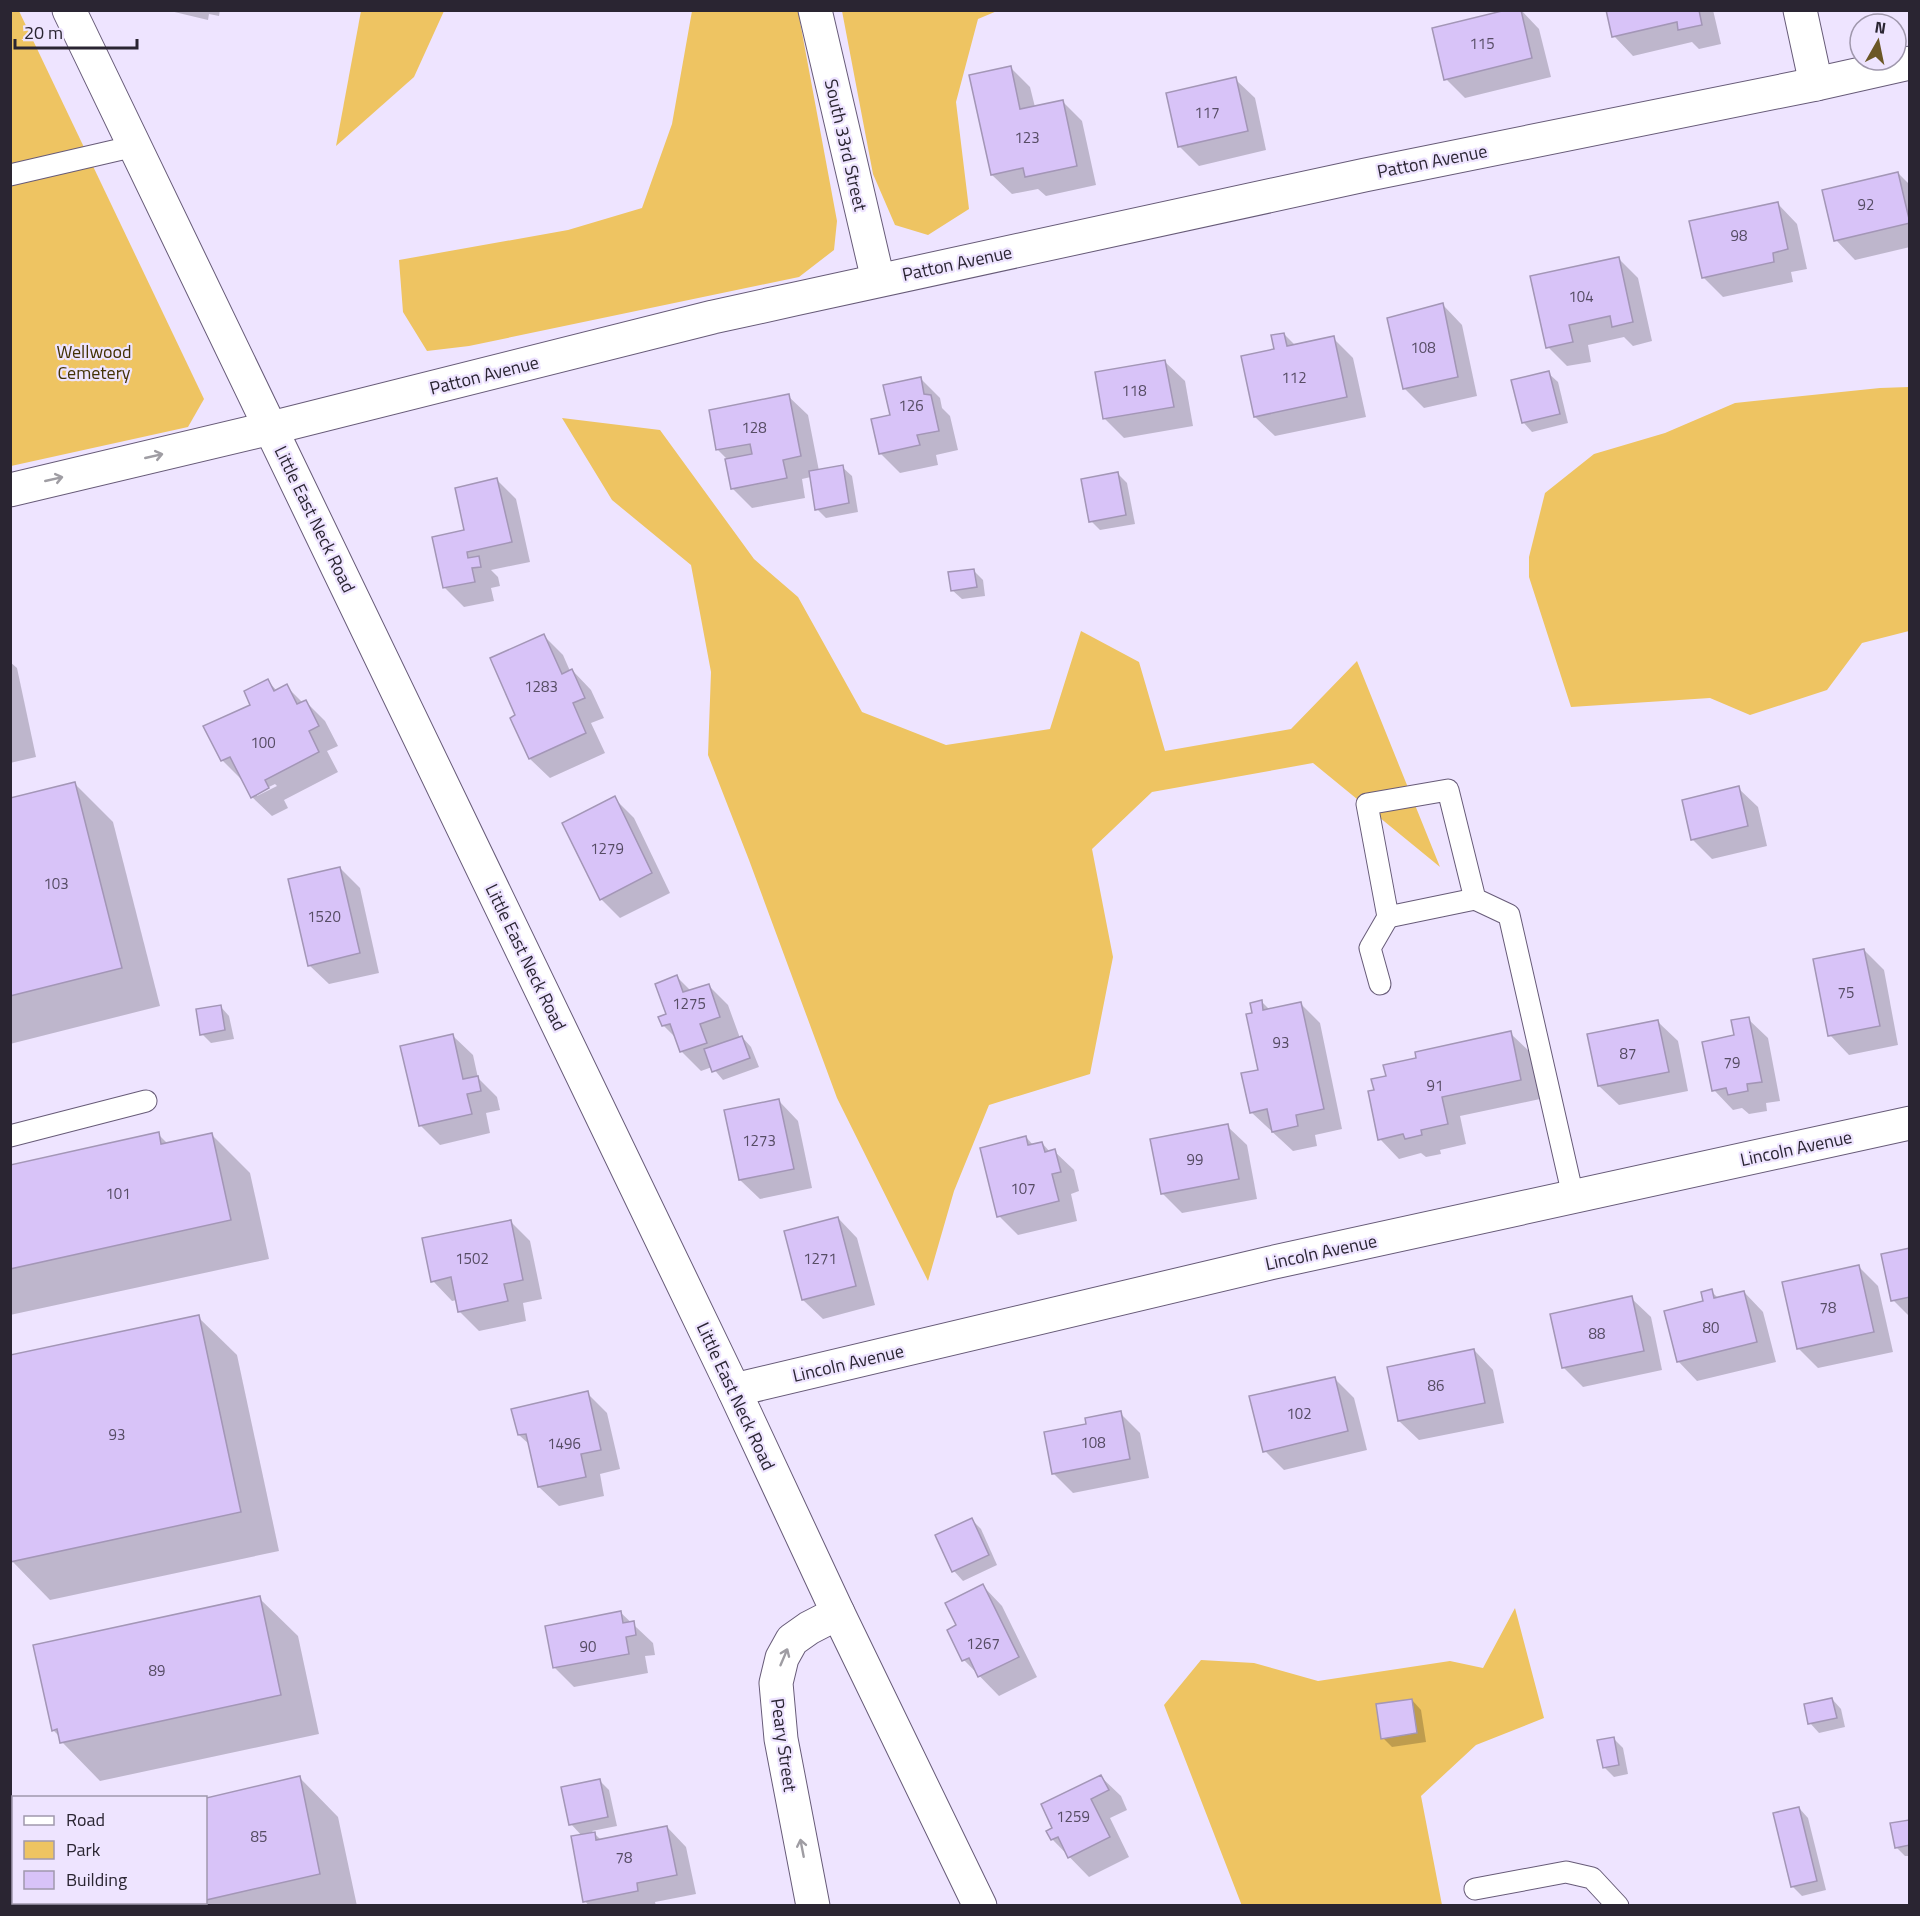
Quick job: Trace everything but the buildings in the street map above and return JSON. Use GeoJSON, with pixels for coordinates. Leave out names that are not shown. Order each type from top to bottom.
{"type":"FeatureCollection","features":[{"type":"Feature","properties":{"kind":"street","name":"Little East Neck Road"},"geometry":{"type":"LineString","coordinates":[[69,10],[980,1905]]}},
{"type":"Feature","properties":{"kind":"street","name":"South 33rd Street"},"geometry":{"type":"LineString","coordinates":[[815,10],[878,280]]}},
{"type":"Feature","properties":{"kind":"street"},"geometry":{"type":"LineString","coordinates":[[1800,10],[1816,84]]}},
{"type":"Feature","properties":{"kind":"street","name":"Patton Avenue"},"geometry":{"type":"LineString","coordinates":[[10,490],[271,428],[712,317],[1353,177],[1910,63]]}},
{"type":"Feature","properties":{"kind":"street","name":"Lincoln Avenue"},"geometry":{"type":"LineString","coordinates":[[734,1390],[1270,1263],[1910,1123]]}},
{"type":"Feature","properties":{"kind":"street","name":"Peary Street"},"geometry":{"type":"LineString","coordinates":[[813,1905],[781,1739],[776,1683],[782,1658],[792,1640],[838,1613]]}},
{"type":"Feature","properties":{"kind":"lane"},"geometry":{"type":"LineString","coordinates":[[10,175],[135,146]]}},
{"type":"Feature","properties":{"kind":"lane"},"geometry":{"type":"LineString","coordinates":[[1380,984],[1370,948],[1388,917],[1367,804],[1448,790],[1475,899]]}},
{"type":"Feature","properties":{"kind":"lane"},"geometry":{"type":"LineString","coordinates":[[1388,917],[1475,899],[1509,915],[1573,1197]]}},
{"type":"Feature","properties":{"kind":"lane"},"geometry":{"type":"LineString","coordinates":[[10,1136],[146,1101]]}},
{"type":"Feature","properties":{"kind":"lane"},"geometry":{"type":"LineString","coordinates":[[1475,1889],[1566,1872],[1592,1878],[1618,1905]]}},
{"type":"Feature","properties":{"kind":"green space","name":"Wellwood Cemetery"},"geometry":{"type":"Polygon","coordinates":[[[10,11],[19,11],[204,399],[188,427],[11,466],[10,11]]]}},
{"type":"Feature","properties":{"kind":"green space"},"geometry":{"type":"Polygon","coordinates":[[[361,11],[444,11],[414,77],[336,146],[361,11]]]}},
{"type":"Feature","properties":{"kind":"green space"},"geometry":{"type":"Polygon","coordinates":[[[692,11],[798,11],[837,221],[834,250],[799,277],[469,346],[427,351],[403,312],[399,260],[568,230],[642,208],[672,124],[692,11]]]}},
{"type":"Feature","properties":{"kind":"green space"},"geometry":{"type":"Polygon","coordinates":[[[842,11],[997,11],[978,19],[956,102],[969,209],[928,235],[895,225],[873,174],[842,11]]]}},
{"type":"Feature","properties":{"kind":"green space"},"geometry":{"type":"Polygon","coordinates":[[[1909,387],[1909,631],[1862,643],[1827,690],[1750,715],[1710,698],[1571,707],[1529,577],[1529,557],[1545,493],[1594,454],[1665,433],[1735,403],[1909,387]]]}},
{"type":"Feature","properties":{"kind":"green space"},"geometry":{"type":"Polygon","coordinates":[[[562,418],[660,430],[754,559],[798,597],[862,712],[946,745],[1050,729],[1081,631],[1139,662],[1165,751],[1291,729],[1357,661],[1440,867],[1313,763],[1152,792],[1092,849],[1113,957],[1090,1074],[989,1105],[954,1191],[928,1281],[837,1098],[708,755],[711,672],[691,565],[612,500],[562,418]]]}},
{"type":"Feature","properties":{"kind":"green space"},"geometry":{"type":"Polygon","coordinates":[[[1515,1608],[1544,1718],[1476,1745],[1421,1796],[1442,1905],[1242,1906],[1164,1705],[1201,1660],[1254,1663],[1318,1681],[1450,1661],[1483,1668],[1515,1608]]]}}]}
